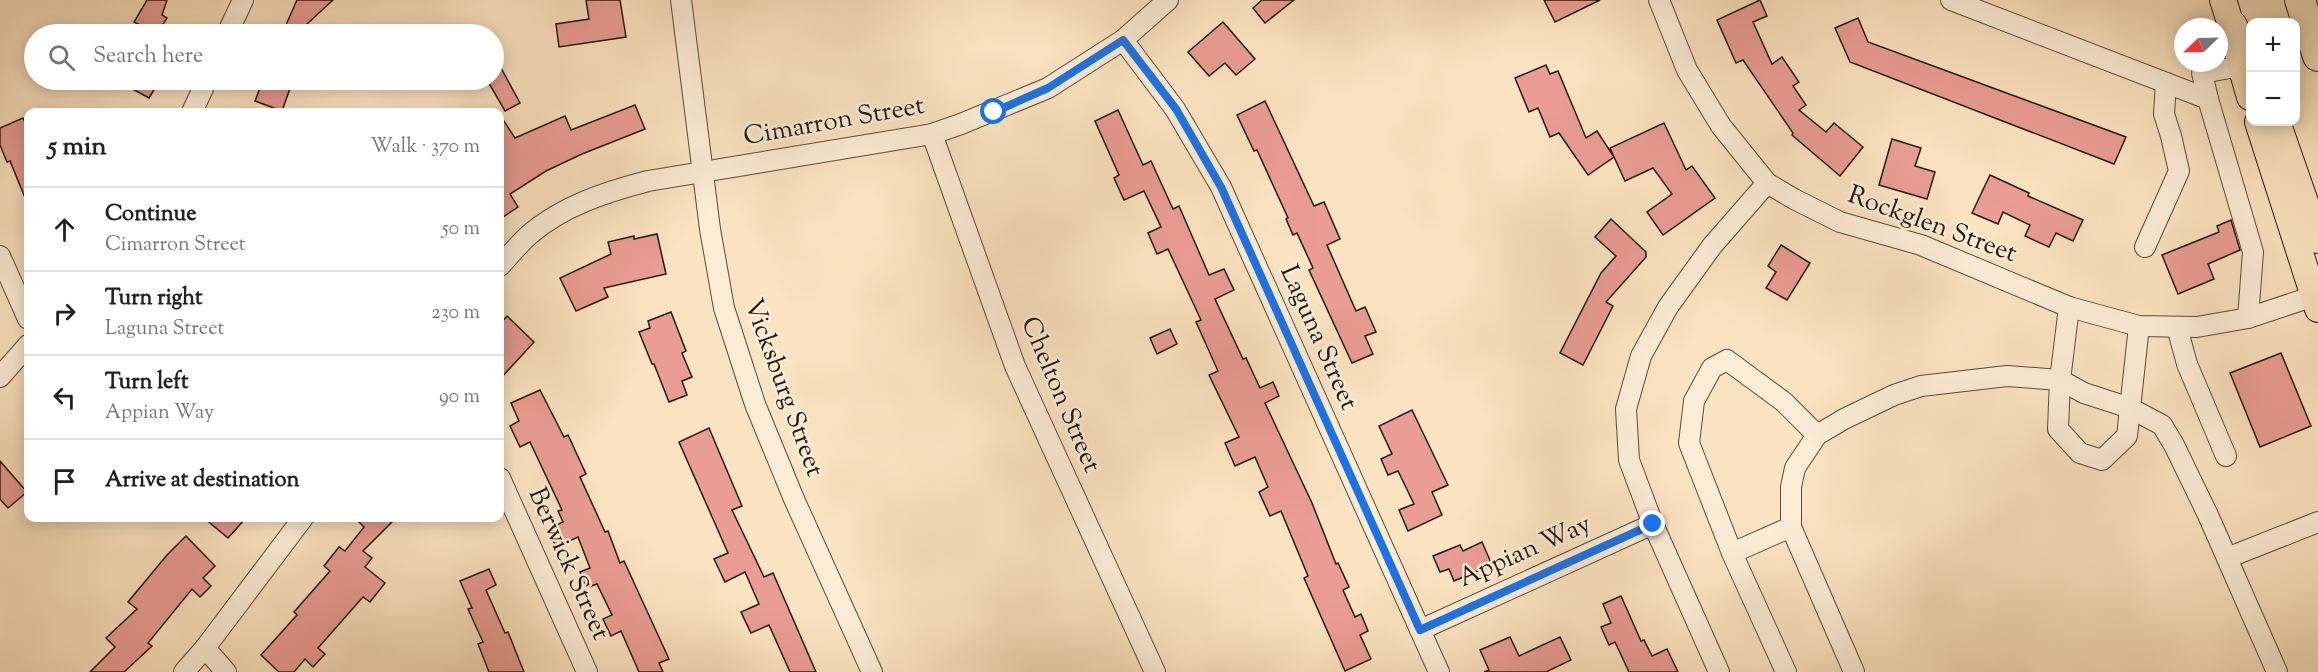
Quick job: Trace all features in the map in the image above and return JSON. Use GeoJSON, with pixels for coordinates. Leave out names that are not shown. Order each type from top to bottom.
{"type":"FeatureCollection","features":[{"type":"Feature","properties":{"kind":"highway"},"geometry":{"type":"LineString","coordinates":[[2300,0],[2318,56]]}},
{"type":"Feature","properties":{"kind":"highway"},"geometry":{"type":"LineString","coordinates":[[2227,13],[2246,65]]}},
{"type":"Feature","properties":{"kind":"highway"},"geometry":{"type":"LineString","coordinates":[[2276,126],[2318,238]]}},
{"type":"Feature","properties":{"kind":"main road"},"geometry":{"type":"LineString","coordinates":[[2259,126],[2308,303]]}},
{"type":"Feature","properties":{"kind":"street"},"geometry":{"type":"LineString","coordinates":[[232,24],[243,0]]}},
{"type":"Feature","properties":{"kind":"street","name":"Vicksburg Street"},"geometry":{"type":"LineString","coordinates":[[681,0],[710,229],[724,308],[755,404],[794,500],[872,672]]}},
{"type":"Feature","properties":{"kind":"street","name":"Cimarron Street"},"geometry":{"type":"LineString","coordinates":[[504,262],[530,234],[573,206],[612,190],[703,171],[932,134],[994,112],[1048,88],[1123,40],[1168,0]]}},
{"type":"Feature","properties":{"kind":"street","name":"Rockglen Street"},"geometry":{"type":"LineString","coordinates":[[1659,0],[1686,70],[1721,126],[1767,183],[1840,222],[1921,245],[2069,307],[2139,326],[2197,327],[2248,318],[2308,303]]}},
{"type":"Feature","properties":{"kind":"street"},"geometry":{"type":"LineString","coordinates":[[1951,0],[2208,99]]}},
{"type":"Feature","properties":{"kind":"street","name":"Laguna Street"},"geometry":{"type":"LineString","coordinates":[[1123,40],[1176,109],[1221,187],[1439,672]]}},
{"type":"Feature","properties":{"kind":"street"},"geometry":{"type":"LineString","coordinates":[[2246,65],[2202,73],[2253,252],[2248,318]]}},
{"type":"Feature","properties":{"kind":"street"},"geometry":{"type":"LineString","coordinates":[[2145,247],[2179,171],[2164,114],[2166,83]]}},
{"type":"Feature","properties":{"kind":"street"},"geometry":{"type":"LineString","coordinates":[[194,108],[202,90]]}},
{"type":"Feature","properties":{"kind":"street","name":"Chelton Street"},"geometry":{"type":"LineString","coordinates":[[932,134],[1015,366],[1155,672]]}},
{"type":"Feature","properties":{"kind":"street"},"geometry":{"type":"LineString","coordinates":[[1719,672],[1653,524],[1629,460],[1626,409],[1641,356],[1668,307],[1712,246],[1767,183]]}},
{"type":"Feature","properties":{"kind":"street"},"geometry":{"type":"LineString","coordinates":[[0,256],[24,310]]}},
{"type":"Feature","properties":{"kind":"street"},"geometry":{"type":"LineString","coordinates":[[2069,307],[2060,380],[2058,429],[2080,453],[2102,460],[2127,436],[2139,326]]}},
{"type":"Feature","properties":{"kind":"street"},"geometry":{"type":"LineString","coordinates":[[2176,327],[2187,364],[2226,456]]}},
{"type":"Feature","properties":{"kind":"street"},"geometry":{"type":"LineString","coordinates":[[0,377],[24,350]]}},
{"type":"Feature","properties":{"kind":"street"},"geometry":{"type":"LineString","coordinates":[[1786,672],[1732,553],[1689,443],[1694,401],[1712,368],[1727,360],[1784,402],[1817,435]]}},
{"type":"Feature","properties":{"kind":"street"},"geometry":{"type":"LineString","coordinates":[[1854,672],[1791,527],[1791,487],[1795,468],[1817,435],[1844,419],[1894,396],[1922,386],[2007,376],[2060,380],[2084,393],[2130,408],[2162,425],[2174,445],[2227,558],[2277,672]]}},
{"type":"Feature","properties":{"kind":"street","name":"Berwick Street"},"geometry":{"type":"LineString","coordinates":[[504,487],[587,672]]}},
{"type":"Feature","properties":{"kind":"street"},"geometry":{"type":"LineString","coordinates":[[184,672],[205,648],[300,522]]}},
{"type":"Feature","properties":{"kind":"street"},"geometry":{"type":"LineString","coordinates":[[2227,558],[2318,522]]}},
{"type":"Feature","properties":{"kind":"street","name":"Appian Way"},"geometry":{"type":"LineString","coordinates":[[1420,630],[1653,524]]}},
{"type":"Feature","properties":{"kind":"street"},"geometry":{"type":"LineString","coordinates":[[1732,553],[1791,527]]}},
{"type":"Feature","properties":{"kind":"street"},"geometry":{"type":"LineString","coordinates":[[205,648],[226,672]]}},
{"type":"Feature","properties":{"kind":"building"},"geometry":{"type":"Polygon","coordinates":[[[147,0],[167,0],[162,15],[167,18],[163,24],[134,22],[147,0]]]}},
{"type":"Feature","properties":{"kind":"building"},"geometry":{"type":"Polygon","coordinates":[[[297,0],[333,0],[307,24],[286,24],[297,0]]]}},
{"type":"Feature","properties":{"kind":"building"},"geometry":{"type":"Polygon","coordinates":[[[586,0],[620,0],[626,37],[559,47],[556,24],[589,19],[586,0]]]}},
{"type":"Feature","properties":{"kind":"building"},"geometry":{"type":"Polygon","coordinates":[[[1262,0],[1294,0],[1265,23],[1253,8],[1262,0]]]}},
{"type":"Feature","properties":{"kind":"building"},"geometry":{"type":"Polygon","coordinates":[[[1544,0],[1600,0],[1555,22],[1544,0]]]}},
{"type":"Feature","properties":{"kind":"building"},"geometry":{"type":"Polygon","coordinates":[[[1760,0],[1767,16],[1753,22],[1772,64],[1782,57],[1799,82],[1793,86],[1806,105],[1799,110],[1826,132],[1834,123],[1863,147],[1840,176],[1792,135],[1793,133],[1743,60],[1736,63],[1717,20],[1760,0]]]}},
{"type":"Feature","properties":{"kind":"building"},"geometry":{"type":"Polygon","coordinates":[[[1858,18],[1868,42],[2126,137],[2114,164],[1850,62],[1835,28],[1858,18]]]}},
{"type":"Feature","properties":{"kind":"building"},"geometry":{"type":"Polygon","coordinates":[[[1223,22],[1255,59],[1236,75],[1225,63],[1209,76],[1188,52],[1223,22]]]}},
{"type":"Feature","properties":{"kind":"building"},"geometry":{"type":"Polygon","coordinates":[[[1546,65],[1550,74],[1558,71],[1586,138],[1597,131],[1614,157],[1588,175],[1559,133],[1550,137],[1538,108],[1529,112],[1515,78],[1546,65]]]}},
{"type":"Feature","properties":{"kind":"building"},"geometry":{"type":"Polygon","coordinates":[[[504,73],[520,103],[505,111],[493,90],[504,90],[504,73]]]}},
{"type":"Feature","properties":{"kind":"building"},"geometry":{"type":"Polygon","coordinates":[[[134,90],[154,90],[149,98],[134,90]]]}},
{"type":"Feature","properties":{"kind":"building"},"geometry":{"type":"Polygon","coordinates":[[[259,90],[289,90],[283,108],[274,108],[255,101],[259,90]]]}},
{"type":"Feature","properties":{"kind":"building"},"geometry":{"type":"Polygon","coordinates":[[[1265,101],[1314,206],[1324,202],[1340,239],[1327,245],[1356,311],[1365,307],[1376,332],[1365,336],[1373,354],[1352,363],[1309,270],[1313,268],[1297,233],[1293,235],[1286,219],[1288,218],[1257,150],[1254,151],[1237,115],[1265,101]]]}},
{"type":"Feature","properties":{"kind":"building"},"geometry":{"type":"Polygon","coordinates":[[[635,105],[645,129],[546,171],[510,194],[518,207],[504,216],[504,121],[515,138],[565,116],[571,130],[635,105]]]}},
{"type":"Feature","properties":{"kind":"building"},"geometry":{"type":"Polygon","coordinates":[[[1118,110],[1143,165],[1151,161],[1173,209],[1179,206],[1209,275],[1224,269],[1234,290],[1215,299],[1243,359],[1246,358],[1260,388],[1273,382],[1279,396],[1265,403],[1312,503],[1336,564],[1338,563],[1349,587],[1343,590],[1355,617],[1361,614],[1368,631],[1360,635],[1371,659],[1345,671],[1304,578],[1308,576],[1281,511],[1270,516],[1259,492],[1268,487],[1255,457],[1235,466],[1225,443],[1239,437],[1209,375],[1218,371],[1196,322],[1201,320],[1168,249],[1157,254],[1148,233],[1161,227],[1144,191],[1124,200],[1114,178],[1119,175],[1095,121],[1118,110]]]}},
{"type":"Feature","properties":{"kind":"building"},"geometry":{"type":"Polygon","coordinates":[[[23,118],[24,120],[24,195],[10,161],[7,162],[0,145],[0,128],[23,118]]]}},
{"type":"Feature","properties":{"kind":"building"},"geometry":{"type":"Polygon","coordinates":[[[1664,123],[1686,170],[1692,166],[1715,198],[1663,235],[1647,212],[1672,194],[1653,168],[1625,181],[1610,148],[1664,123]]]}},
{"type":"Feature","properties":{"kind":"building"},"geometry":{"type":"Polygon","coordinates":[[[1892,139],[1921,148],[1915,166],[1935,172],[1927,199],[1879,185],[1892,139]]]}},
{"type":"Feature","properties":{"kind":"building"},"geometry":{"type":"Polygon","coordinates":[[[1990,175],[2029,193],[2028,196],[2083,220],[2073,241],[2056,233],[2049,247],[2025,236],[2030,225],[2003,212],[1998,224],[1972,213],[1990,175]]]}},
{"type":"Feature","properties":{"kind":"building"},"geometry":{"type":"Polygon","coordinates":[[[1611,219],[1646,252],[1646,257],[1606,302],[1613,306],[1583,365],[1560,353],[1601,273],[1616,256],[1595,237],[1611,219]]]}},
{"type":"Feature","properties":{"kind":"building"},"geometry":{"type":"Polygon","coordinates":[[[2231,220],[2240,250],[2208,264],[2214,279],[2178,294],[2162,255],[2219,232],[2217,226],[2231,220]]]}},
{"type":"Feature","properties":{"kind":"building"},"geometry":{"type":"Polygon","coordinates":[[[657,234],[666,274],[604,288],[608,297],[576,311],[560,278],[611,254],[608,242],[657,234]]]}},
{"type":"Feature","properties":{"kind":"building"},"geometry":{"type":"Polygon","coordinates":[[[1781,245],[1810,263],[1787,300],[1766,288],[1776,272],[1768,266],[1781,245]]]}},
{"type":"Feature","properties":{"kind":"building"},"geometry":{"type":"Polygon","coordinates":[[[671,312],[686,351],[682,353],[692,377],[682,381],[687,395],[669,402],[639,332],[650,328],[648,321],[671,312]]]}},
{"type":"Feature","properties":{"kind":"building"},"geometry":{"type":"Polygon","coordinates":[[[507,316],[534,342],[504,375],[504,319],[507,316]]]}},
{"type":"Feature","properties":{"kind":"building"},"geometry":{"type":"Polygon","coordinates":[[[1170,329],[1177,344],[1157,354],[1150,338],[1170,329]]]}},
{"type":"Feature","properties":{"kind":"building"},"geometry":{"type":"Polygon","coordinates":[[[2281,353],[2311,426],[2260,447],[2230,373],[2281,353]]]}},
{"type":"Feature","properties":{"kind":"building"},"geometry":{"type":"Polygon","coordinates":[[[540,390],[564,437],[568,435],[586,474],[580,477],[605,532],[608,531],[620,563],[624,561],[669,659],[659,663],[663,672],[639,672],[621,631],[611,636],[603,619],[612,615],[597,584],[586,588],[580,572],[590,568],[578,537],[556,547],[548,529],[563,522],[558,511],[562,510],[530,442],[520,447],[510,426],[519,421],[511,403],[540,390]]]}},
{"type":"Feature","properties":{"kind":"building"},"geometry":{"type":"Polygon","coordinates":[[[1412,410],[1448,485],[1432,492],[1442,515],[1408,531],[1399,510],[1414,504],[1398,471],[1388,475],[1381,459],[1392,454],[1379,426],[1412,410]]]}},
{"type":"Feature","properties":{"kind":"building"},"geometry":{"type":"Polygon","coordinates":[[[709,428],[742,506],[732,510],[764,577],[773,573],[816,672],[790,672],[769,625],[751,633],[741,612],[759,604],[745,572],[725,582],[714,559],[728,553],[679,442],[709,428]]]}},
{"type":"Feature","properties":{"kind":"building"},"geometry":{"type":"Polygon","coordinates":[[[0,461],[24,489],[24,495],[8,508],[0,499],[0,461]]]}},
{"type":"Feature","properties":{"kind":"building"},"geometry":{"type":"Polygon","coordinates":[[[209,522],[242,522],[228,538],[209,522]]]}},
{"type":"Feature","properties":{"kind":"building"},"geometry":{"type":"Polygon","coordinates":[[[359,522],[392,522],[363,551],[372,558],[365,567],[385,583],[370,602],[363,597],[318,648],[325,654],[313,667],[305,659],[294,672],[279,672],[261,655],[297,615],[294,612],[330,571],[324,566],[339,547],[345,551],[364,527],[359,522]]]}},
{"type":"Feature","properties":{"kind":"building"},"geometry":{"type":"Polygon","coordinates":[[[186,536],[215,566],[203,578],[211,586],[200,597],[192,589],[148,643],[152,646],[124,672],[90,672],[115,647],[106,638],[137,609],[128,602],[186,536]]]}},
{"type":"Feature","properties":{"kind":"building"},"geometry":{"type":"Polygon","coordinates":[[[1482,542],[1492,565],[1454,581],[1449,569],[1440,572],[1433,556],[1460,545],[1463,551],[1482,542]]]}},
{"type":"Feature","properties":{"kind":"building"},"geometry":{"type":"Polygon","coordinates":[[[489,569],[496,585],[486,590],[505,633],[508,632],[524,672],[489,672],[478,644],[483,642],[468,609],[472,608],[460,581],[489,569]]]}},
{"type":"Feature","properties":{"kind":"building"},"geometry":{"type":"Polygon","coordinates":[[[1621,596],[1641,641],[1644,640],[1652,656],[1667,649],[1678,672],[1629,672],[1615,642],[1609,645],[1601,627],[1611,623],[1603,604],[1621,596]]]}},
{"type":"Feature","properties":{"kind":"building"},"geometry":{"type":"Polygon","coordinates":[[[1510,637],[1519,656],[1560,637],[1571,660],[1546,672],[1484,672],[1489,670],[1480,650],[1510,637]]]}},
{"type":"Feature","properties":{"kind":"route"},"geometry":{"type":"LineString","coordinates":[[994,112],[1048,88],[1123,40],[1176,109],[1221,187],[1420,630],[1653,524]]}}]}
